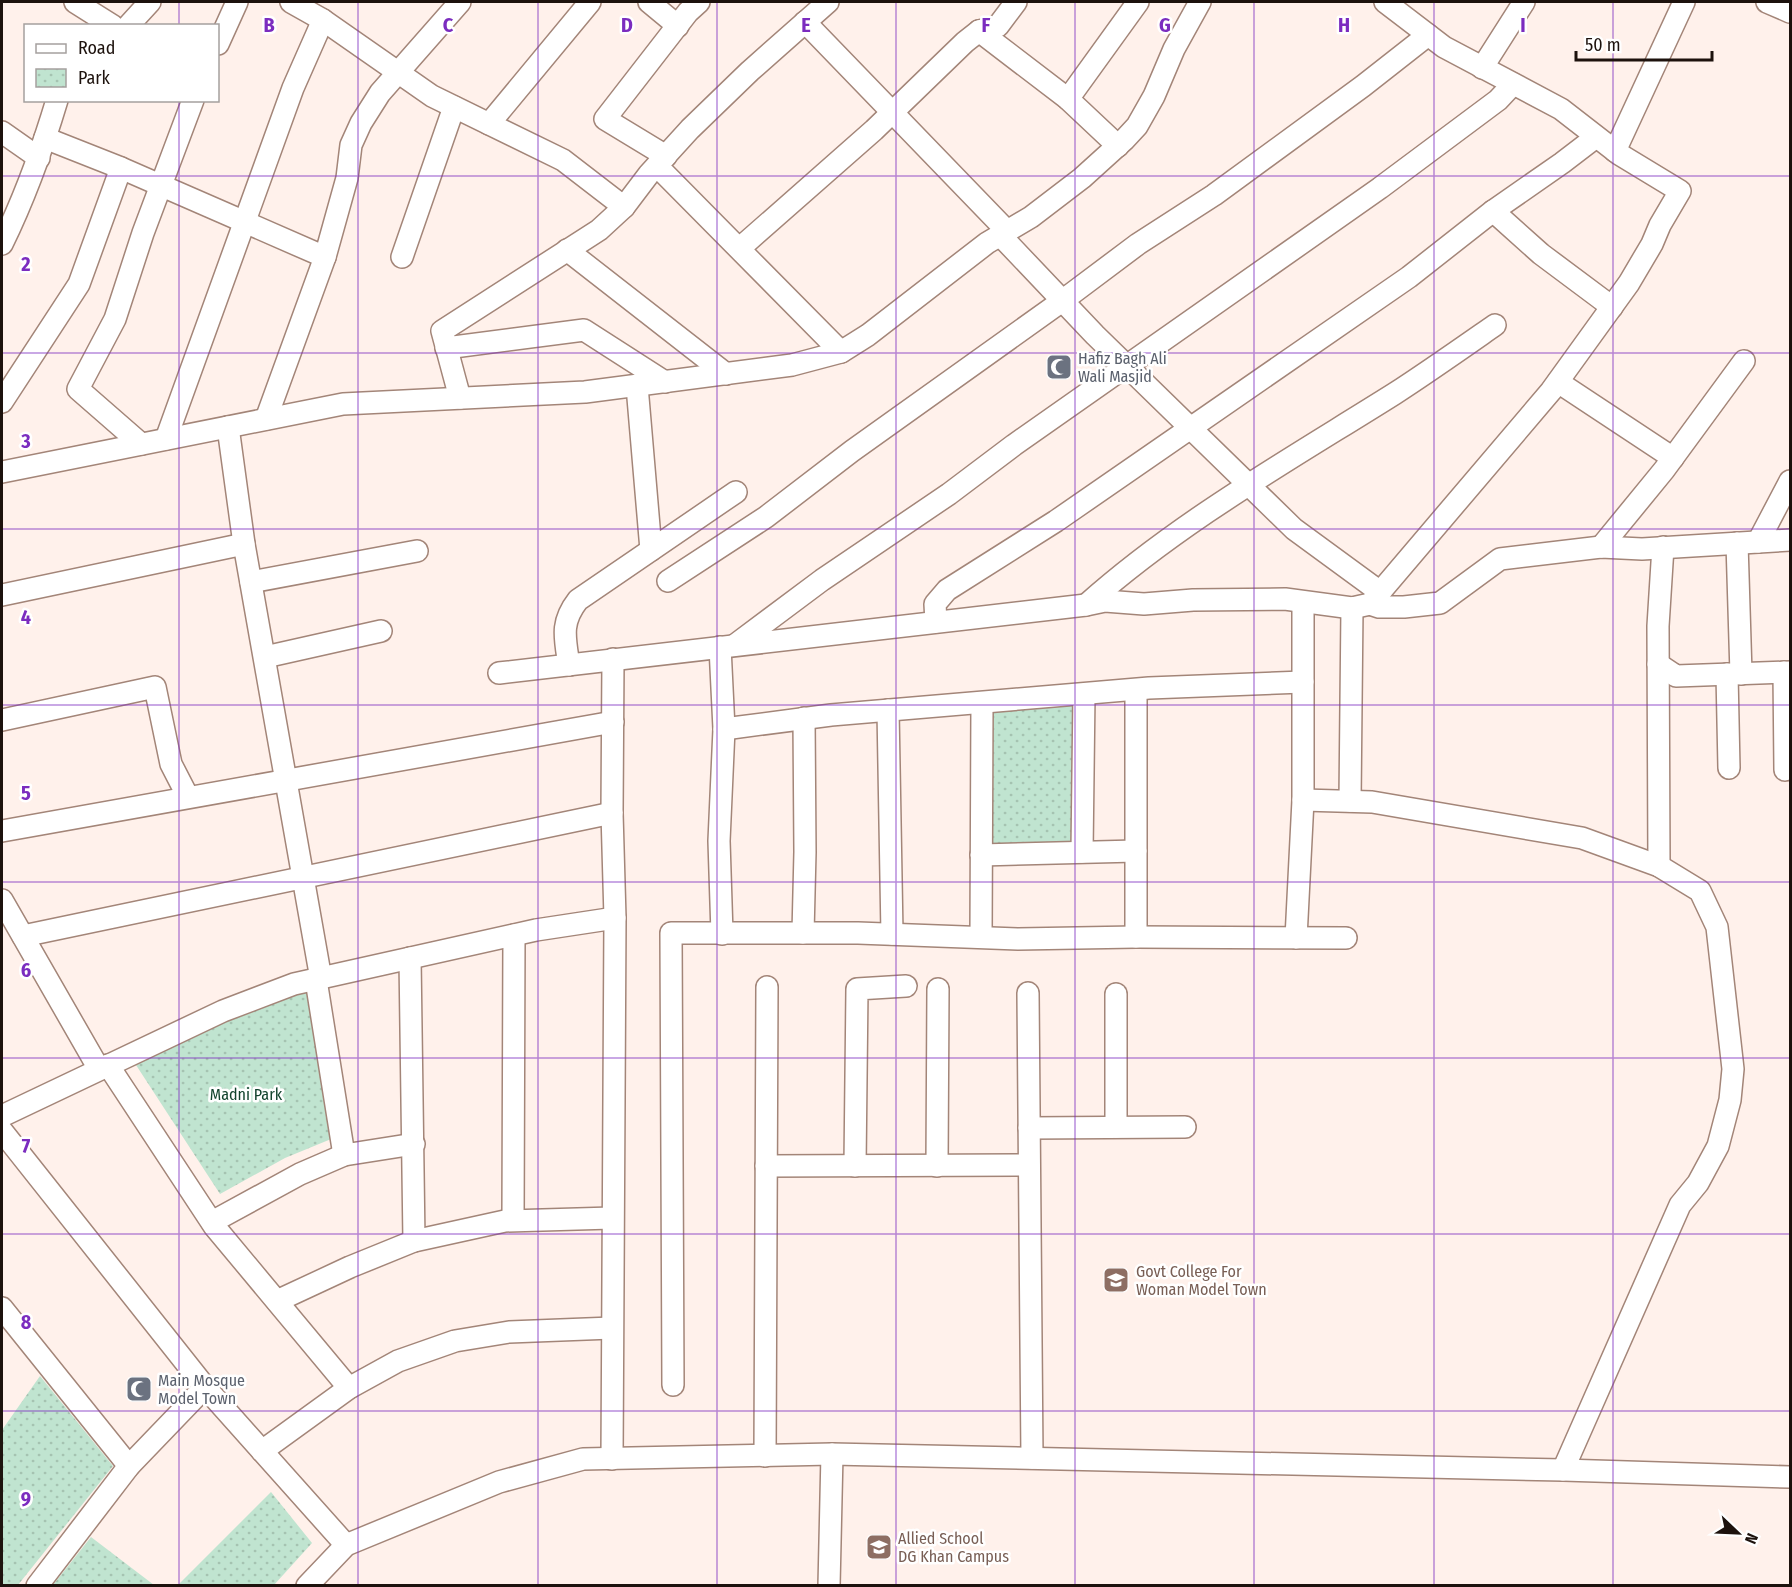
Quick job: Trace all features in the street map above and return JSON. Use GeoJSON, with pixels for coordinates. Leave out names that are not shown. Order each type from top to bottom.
{"type":"FeatureCollection","features":[{"type":"Feature","properties":{"kind":"street"},"geometry":{"type":"LineString","coordinates":[[75,2],[99,22]]}},
{"type":"Feature","properties":{"kind":"street"},"geometry":{"type":"LineString","coordinates":[[130,24],[150,2]]}},
{"type":"Feature","properties":{"kind":"street"},"geometry":{"type":"LineString","coordinates":[[219,42],[237,2]]}},
{"type":"Feature","properties":{"kind":"street"},"geometry":{"type":"LineString","coordinates":[[291,2],[323,20],[432,96],[563,160],[624,207]]}},
{"type":"Feature","properties":{"kind":"street"},"geometry":{"type":"LineString","coordinates":[[266,419],[325,257],[347,178],[351,145],[361,123],[380,93],[460,2]]}},
{"type":"Feature","properties":{"kind":"street"},"geometry":{"type":"LineString","coordinates":[[489,124],[590,2]]}},
{"type":"Feature","properties":{"kind":"street"},"geometry":{"type":"LineString","coordinates":[[649,2],[678,26]]}},
{"type":"Feature","properties":{"kind":"street"},"geometry":{"type":"LineString","coordinates":[[699,2],[605,119],[661,161],[740,248],[841,352]]}},
{"type":"Feature","properties":{"kind":"street"},"geometry":{"type":"LineString","coordinates":[[460,398],[441,331],[598,230],[624,207],[690,129],[828,2]]}},
{"type":"Feature","properties":{"kind":"street"},"geometry":{"type":"LineString","coordinates":[[740,248],[979,31],[998,26],[1016,2]]}},
{"type":"Feature","properties":{"kind":"street"},"geometry":{"type":"LineString","coordinates":[[1068,99],[1138,2]]}},
{"type":"Feature","properties":{"kind":"street"},"geometry":{"type":"LineString","coordinates":[[4,466],[141,444],[343,404],[585,392],[792,365],[841,352],[868,335],[987,243],[1032,217],[1118,146],[1137,126],[1154,96],[1174,49],[1200,2]]}},
{"type":"Feature","properties":{"kind":"street"},"geometry":{"type":"LineString","coordinates":[[1482,68],[1524,2]]}},
{"type":"Feature","properties":{"kind":"street"},"geometry":{"type":"LineString","coordinates":[[1615,151],[1684,2]]}},
{"type":"Feature","properties":{"kind":"street"},"geometry":{"type":"LineString","coordinates":[[1767,2],[1791,12]]}},
{"type":"Feature","properties":{"kind":"street"},"geometry":{"type":"LineString","coordinates":[[1350,801],[1368,601],[1466,494],[1558,382],[1612,308],[1652,244],[1660,225],[1680,191],[1615,151],[1561,109],[1444,47],[1391,3]]}},
{"type":"Feature","properties":{"kind":"street"},"geometry":{"type":"LineString","coordinates":[[166,439],[293,88],[323,20]]}},
{"type":"Feature","properties":{"kind":"street"},"geometry":{"type":"LineString","coordinates":[[805,22],[893,111],[1004,233],[1062,301],[1368,601],[1379,607],[1440,603],[1500,559],[1601,547],[1663,547],[1791,540]]}},
{"type":"Feature","properties":{"kind":"street"},"geometry":{"type":"LineString","coordinates":[[979,31],[1068,99],[1118,146]]}},
{"type":"Feature","properties":{"kind":"street"},"geometry":{"type":"LineString","coordinates":[[668,581],[766,517],[871,437],[1138,244],[1214,195],[1364,86],[1428,34]]}},
{"type":"Feature","properties":{"kind":"street"},"geometry":{"type":"LineString","coordinates":[[727,646],[949,495],[1014,445],[1380,188],[1498,100],[1513,84]]}},
{"type":"Feature","properties":{"kind":"street"},"geometry":{"type":"LineString","coordinates":[[2,244],[42,148],[56,102]]}},
{"type":"Feature","properties":{"kind":"street"},"geometry":{"type":"LineString","coordinates":[[141,444],[78,389],[115,319],[192,102]]}},
{"type":"Feature","properties":{"kind":"street"},"geometry":{"type":"LineString","coordinates":[[402,257],[454,107]]}},
{"type":"Feature","properties":{"kind":"street"},"geometry":{"type":"LineString","coordinates":[[2,132],[42,148],[121,168],[325,257]]}},
{"type":"Feature","properties":{"kind":"street"},"geometry":{"type":"LineString","coordinates":[[936,622],[935,604],[947,590],[1056,521],[1409,277],[1493,211],[1563,164],[1596,136]]}},
{"type":"Feature","properties":{"kind":"street"},"geometry":{"type":"LineString","coordinates":[[2,402],[79,284],[121,168]]}},
{"type":"Feature","properties":{"kind":"street"},"geometry":{"type":"LineString","coordinates":[[1493,211],[1541,254],[1612,308]]}},
{"type":"Feature","properties":{"kind":"street"},"geometry":{"type":"LineString","coordinates":[[567,250],[726,374]]}},
{"type":"Feature","properties":{"kind":"street"},"geometry":{"type":"LineString","coordinates":[[1086,605],[1119,576],[1215,507],[1397,392],[1495,325]]}},
{"type":"Feature","properties":{"kind":"street"},"geometry":{"type":"LineString","coordinates":[[446,348],[584,330],[665,382]]}},
{"type":"Feature","properties":{"kind":"street"},"geometry":{"type":"LineString","coordinates":[[1601,547],[1673,458],[1744,362]]}},
{"type":"Feature","properties":{"kind":"street"},"geometry":{"type":"LineString","coordinates":[[1558,382],[1673,458]]}},
{"type":"Feature","properties":{"kind":"street"},"geometry":{"type":"LineString","coordinates":[[637,386],[651,550]]}},
{"type":"Feature","properties":{"kind":"street"},"geometry":{"type":"LineString","coordinates":[[228,427],[244,544],[303,878],[344,1155]]}},
{"type":"Feature","properties":{"kind":"street"},"geometry":{"type":"LineString","coordinates":[[1758,542],[1791,481]]}},
{"type":"Feature","properties":{"kind":"street"},"geometry":{"type":"LineString","coordinates":[[569,665],[564,630],[569,611],[578,600],[736,492]]}},
{"type":"Feature","properties":{"kind":"street"},"geometry":{"type":"LineString","coordinates":[[1729,768],[1737,543]]}},
{"type":"Feature","properties":{"kind":"street"},"geometry":{"type":"LineString","coordinates":[[2,595],[244,544]]}},
{"type":"Feature","properties":{"kind":"street"},"geometry":{"type":"LineString","coordinates":[[1659,866],[1658,664],[1663,547]]}},
{"type":"Feature","properties":{"kind":"street"},"geometry":{"type":"LineString","coordinates":[[251,582],[417,551]]}},
{"type":"Feature","properties":{"kind":"street"},"geometry":{"type":"LineString","coordinates":[[499,674],[1105,601],[1143,604],[1193,600],[1368,601]]}},
{"type":"Feature","properties":{"kind":"street"},"geometry":{"type":"LineString","coordinates":[[1296,938],[1303,800],[1303,602]]}},
{"type":"Feature","properties":{"kind":"street"},"geometry":{"type":"LineString","coordinates":[[264,657],[381,631]]}},
{"type":"Feature","properties":{"kind":"street"},"geometry":{"type":"LineString","coordinates":[[722,934],[720,841],[727,646]]}},
{"type":"Feature","properties":{"kind":"street"},"geometry":{"type":"LineString","coordinates":[[612,1459],[615,918],[612,813],[613,659]]}},
{"type":"Feature","properties":{"kind":"street"},"geometry":{"type":"LineString","coordinates":[[1658,664],[1676,676],[1787,672],[1785,770]]}},
{"type":"Feature","properties":{"kind":"street"},"geometry":{"type":"LineString","coordinates":[[724,729],[804,718],[1084,694],[1303,682]]}},
{"type":"Feature","properties":{"kind":"street"},"geometry":{"type":"LineString","coordinates":[[2,720],[155,687],[171,764],[188,797]]}},
{"type":"Feature","properties":{"kind":"street"},"geometry":{"type":"LineString","coordinates":[[1136,690],[1136,937]]}},
{"type":"Feature","properties":{"kind":"street"},"geometry":{"type":"LineString","coordinates":[[1083,852],[1084,694]]}},
{"type":"Feature","properties":{"kind":"street"},"geometry":{"type":"LineString","coordinates":[[981,937],[982,703]]}},
{"type":"Feature","properties":{"kind":"street"},"geometry":{"type":"LineString","coordinates":[[888,710],[892,934]]}},
{"type":"Feature","properties":{"kind":"street"},"geometry":{"type":"LineString","coordinates":[[803,933],[804,718]]}},
{"type":"Feature","properties":{"kind":"street"},"geometry":{"type":"LineString","coordinates":[[2,831],[613,722]]}},
{"type":"Feature","properties":{"kind":"street"},"geometry":{"type":"LineString","coordinates":[[1303,800],[1372,802],[1582,838],[1659,866],[1700,891],[1717,927],[1733,1069],[1730,1100],[1718,1146],[1698,1184],[1680,1205],[1563,1470]]}},
{"type":"Feature","properties":{"kind":"street"},"geometry":{"type":"LineString","coordinates":[[23,936],[612,813]]}},
{"type":"Feature","properties":{"kind":"street"},"geometry":{"type":"LineString","coordinates":[[981,855],[1136,851]]}},
{"type":"Feature","properties":{"kind":"street"},"geometry":{"type":"LineString","coordinates":[[2,900],[103,1067],[212,1222],[349,1388]]}},
{"type":"Feature","properties":{"kind":"street"},"geometry":{"type":"LineString","coordinates":[[2,1116],[223,1011],[294,984],[514,935],[615,918]]}},
{"type":"Feature","properties":{"kind":"street"},"geometry":{"type":"LineString","coordinates":[[673,1385],[671,933],[892,934],[1018,939],[1346,938]]}},
{"type":"Feature","properties":{"kind":"street"},"geometry":{"type":"LineString","coordinates":[[513,1220],[514,935]]}},
{"type":"Feature","properties":{"kind":"street"},"geometry":{"type":"LineString","coordinates":[[410,958],[414,1240]]}},
{"type":"Feature","properties":{"kind":"street"},"geometry":{"type":"LineString","coordinates":[[855,1166],[857,988],[906,986]]}},
{"type":"Feature","properties":{"kind":"street"},"geometry":{"type":"LineString","coordinates":[[765,1456],[767,987]]}},
{"type":"Feature","properties":{"kind":"street"},"geometry":{"type":"LineString","coordinates":[[937,1166],[938,989]]}},
{"type":"Feature","properties":{"kind":"street"},"geometry":{"type":"LineString","coordinates":[[1028,993],[1032,1458]]}},
{"type":"Feature","properties":{"kind":"street"},"geometry":{"type":"LineString","coordinates":[[1116,994],[1116,1127]]}},
{"type":"Feature","properties":{"kind":"street"},"geometry":{"type":"LineString","coordinates":[[1029,1128],[1185,1127]]}},
{"type":"Feature","properties":{"kind":"street"},"geometry":{"type":"LineString","coordinates":[[2,1131],[205,1387],[346,1545]]}},
{"type":"Feature","properties":{"kind":"street"},"geometry":{"type":"LineString","coordinates":[[212,1222],[300,1173],[344,1155],[414,1144]]}},
{"type":"Feature","properties":{"kind":"street"},"geometry":{"type":"LineString","coordinates":[[766,1166],[1029,1165]]}},
{"type":"Feature","properties":{"kind":"street"},"geometry":{"type":"LineString","coordinates":[[277,1301],[414,1240],[513,1220],[612,1218]]}},
{"type":"Feature","properties":{"kind":"street"},"geometry":{"type":"LineString","coordinates":[[2,1308],[129,1466]]}},
{"type":"Feature","properties":{"kind":"street"},"geometry":{"type":"LineString","coordinates":[[262,1451],[349,1388],[398,1362],[455,1341],[509,1332],[612,1328]]}},
{"type":"Feature","properties":{"kind":"street"},"geometry":{"type":"LineString","coordinates":[[37,1586],[129,1466],[205,1387]]}},
{"type":"Feature","properties":{"kind":"street"},"geometry":{"type":"LineString","coordinates":[[307,1586],[346,1545],[499,1482],[583,1460],[832,1454],[1791,1477]]}},
{"type":"Feature","properties":{"kind":"street"},"geometry":{"type":"LineString","coordinates":[[829,1586],[832,1454]]}},
{"type":"Feature","properties":{"kind":"green space"},"geometry":{"type":"Polygon","coordinates":[[[1077,704],[1075,846],[991,846],[988,711],[1077,704]]]}},
{"type":"Feature","properties":{"kind":"green space","name":"Madni Park"},"geometry":{"type":"Polygon","coordinates":[[[306,989],[336,1137],[285,1158],[220,1194],[136,1065],[268,1000],[306,989]]]}},
{"type":"Feature","properties":{"kind":"green space"},"geometry":{"type":"Polygon","coordinates":[[[40,1376],[113,1466],[18,1585],[2,1585],[2,1430],[40,1376]]]}},
{"type":"Feature","properties":{"kind":"green space"},"geometry":{"type":"Polygon","coordinates":[[[271,1492],[312,1543],[274,1585],[178,1585],[271,1492]]]}},
{"type":"Feature","properties":{"kind":"green space"},"geometry":{"type":"Polygon","coordinates":[[[91,1537],[154,1585],[53,1585],[91,1537]]]}},
{"type":"Feature","properties":{"kind":"place","name":"Hafiz Bagh Ali Wali Masjid"},"geometry":{"type":"Point","coordinates":[1059,367]}},
{"type":"Feature","properties":{"kind":"place","name":"Govt College For Woman Model Town"},"geometry":{"type":"Point","coordinates":[1116,1280]}},
{"type":"Feature","properties":{"kind":"place","name":"Main Mosque Model Town"},"geometry":{"type":"Point","coordinates":[139,1389]}},
{"type":"Feature","properties":{"kind":"place","name":"Allied School DG Khan Campus"},"geometry":{"type":"Point","coordinates":[879,1547]}}]}
